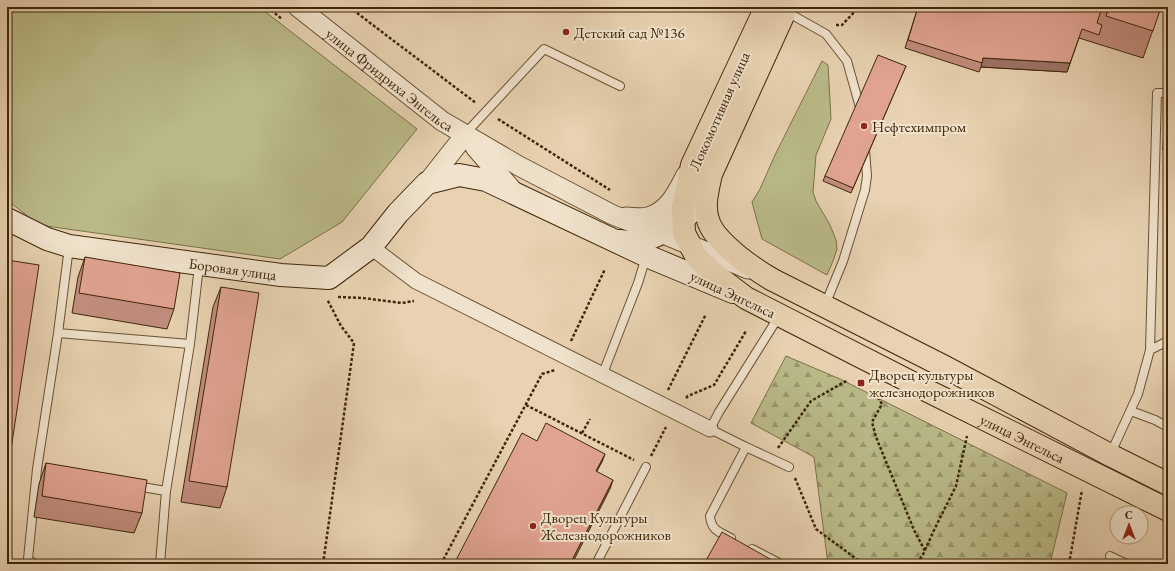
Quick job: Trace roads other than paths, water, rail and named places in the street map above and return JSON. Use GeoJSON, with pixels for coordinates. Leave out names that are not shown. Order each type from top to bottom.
{"type":"FeatureCollection","features":[{"type":"Feature","properties":{"kind":"main road","name":"Локомотивная улица"},"geometry":{"type":"LineString","coordinates":[[662,233],[683,208],[692,165],[780,8]]}},
{"type":"Feature","properties":{"kind":"main road","name":"Локомотивная улица"},"geometry":{"type":"LineString","coordinates":[[662,233],[692,211],[711,174],[780,8]]}},
{"type":"Feature","properties":{"kind":"main road","name":"Локомотивная улица"},"geometry":{"type":"LineString","coordinates":[[711,174],[706,202],[708,221],[722,242],[758,272],[773,280]]}},
{"type":"Feature","properties":{"kind":"main road"},"geometry":{"type":"LineString","coordinates":[[426,183],[459,175],[486,180],[514,192]]}},
{"type":"Feature","properties":{"kind":"main road","name":"Боровая улица"},"geometry":{"type":"LineString","coordinates":[[7,219],[47,239],[69,246],[281,276],[329,278],[371,247],[398,213],[426,183]]}},
{"type":"Feature","properties":{"kind":"main road","name":"улица Энгельса"},"geometry":{"type":"LineString","coordinates":[[514,192],[602,235],[662,233],[746,298],[930,392],[1168,510]]}},
{"type":"Feature","properties":{"kind":"main road","name":"Локомотивная улица"},"geometry":{"type":"LineString","coordinates":[[662,233],[684,233],[697,258],[717,276],[746,298]]}},
{"type":"Feature","properties":{"kind":"main road","name":"улица Энгельса"},"geometry":{"type":"LineString","coordinates":[[773,280],[943,366],[1110,455],[1168,484]]}},
{"type":"Feature","properties":{"kind":"street","name":"улица Фридриха Энгельса"},"geometry":{"type":"LineString","coordinates":[[298,7],[442,121],[464,135]]}},
{"type":"Feature","properties":{"kind":"street","name":"Боровая улица"},"geometry":{"type":"LineString","coordinates":[[426,183],[464,135]]}},
{"type":"Feature","properties":{"kind":"street","name":"улица Энгельса"},"geometry":{"type":"LineString","coordinates":[[464,135],[514,192]]}},
{"type":"Feature","properties":{"kind":"street","name":"улица Энгельса"},"geometry":{"type":"LineString","coordinates":[[464,135],[519,166],[613,215],[662,233]]}},
{"type":"Feature","properties":{"kind":"street","name":"улица Энгельса"},"geometry":{"type":"LineString","coordinates":[[613,215],[646,218],[661,211],[672,201],[692,165]]}},
{"type":"Feature","properties":{"kind":"street","name":"улица Энгельса"},"geometry":{"type":"LineString","coordinates":[[690,245],[773,280]]}},
{"type":"Feature","properties":{"kind":"street"},"geometry":{"type":"LineString","coordinates":[[371,247],[416,281],[602,376],[710,429]]}},
{"type":"Feature","properties":{"kind":"lane"},"geometry":{"type":"LineString","coordinates":[[780,8],[826,34],[847,61],[861,111],[861,118]]}},
{"type":"Feature","properties":{"kind":"lane"},"geometry":{"type":"LineString","coordinates":[[464,135],[544,49],[620,86]]}},
{"type":"Feature","properties":{"kind":"lane"},"geometry":{"type":"LineString","coordinates":[[1110,455],[1138,394],[1150,350],[1157,93],[1168,94]]}},
{"type":"Feature","properties":{"kind":"lane"},"geometry":{"type":"LineString","coordinates":[[825,306],[843,261],[865,190],[867,176],[864,140]]}},
{"type":"Feature","properties":{"kind":"lane"},"geometry":{"type":"LineString","coordinates":[[602,376],[638,283],[662,233]]}},
{"type":"Feature","properties":{"kind":"lane"},"geometry":{"type":"LineString","coordinates":[[35,564],[28,559],[69,246]]}},
{"type":"Feature","properties":{"kind":"lane"},"geometry":{"type":"LineString","coordinates":[[160,564],[166,491],[190,344],[200,264]]}},
{"type":"Feature","properties":{"kind":"lane"},"geometry":{"type":"LineString","coordinates":[[779,315],[710,429],[746,448],[789,467]]}},
{"type":"Feature","properties":{"kind":"lane"},"geometry":{"type":"LineString","coordinates":[[58,333],[190,344]]}},
{"type":"Feature","properties":{"kind":"lane"},"geometry":{"type":"LineString","coordinates":[[1150,350],[1168,341]]}},
{"type":"Feature","properties":{"kind":"lane"},"geometry":{"type":"LineString","coordinates":[[1130,411],[1156,420],[1168,427]]}},
{"type":"Feature","properties":{"kind":"lane"},"geometry":{"type":"LineString","coordinates":[[746,448],[710,516],[710,523],[715,530],[781,564]]}},
{"type":"Feature","properties":{"kind":"lane"},"geometry":{"type":"LineString","coordinates":[[596,564],[646,467]]}},
{"type":"Feature","properties":{"kind":"lane"},"geometry":{"type":"LineString","coordinates":[[128,484],[166,491]]}},
{"type":"Feature","properties":{"kind":"lane"},"geometry":{"type":"LineString","coordinates":[[1110,556],[1127,564]]}},
{"type":"Feature","properties":{"kind":"place","name":"Детский сад №136"},"geometry":{"type":"Point","coordinates":[566,32]}},
{"type":"Feature","properties":{"kind":"place","name":"Нефтехимпром"},"geometry":{"type":"Point","coordinates":[864,126]}},
{"type":"Feature","properties":{"kind":"place","name":"Дворец культуры железнодорожников"},"geometry":{"type":"Point","coordinates":[861,383]}},
{"type":"Feature","properties":{"kind":"place","name":"Дворец Культуры Железнодорожников"},"geometry":{"type":"Point","coordinates":[533,526]}}]}
